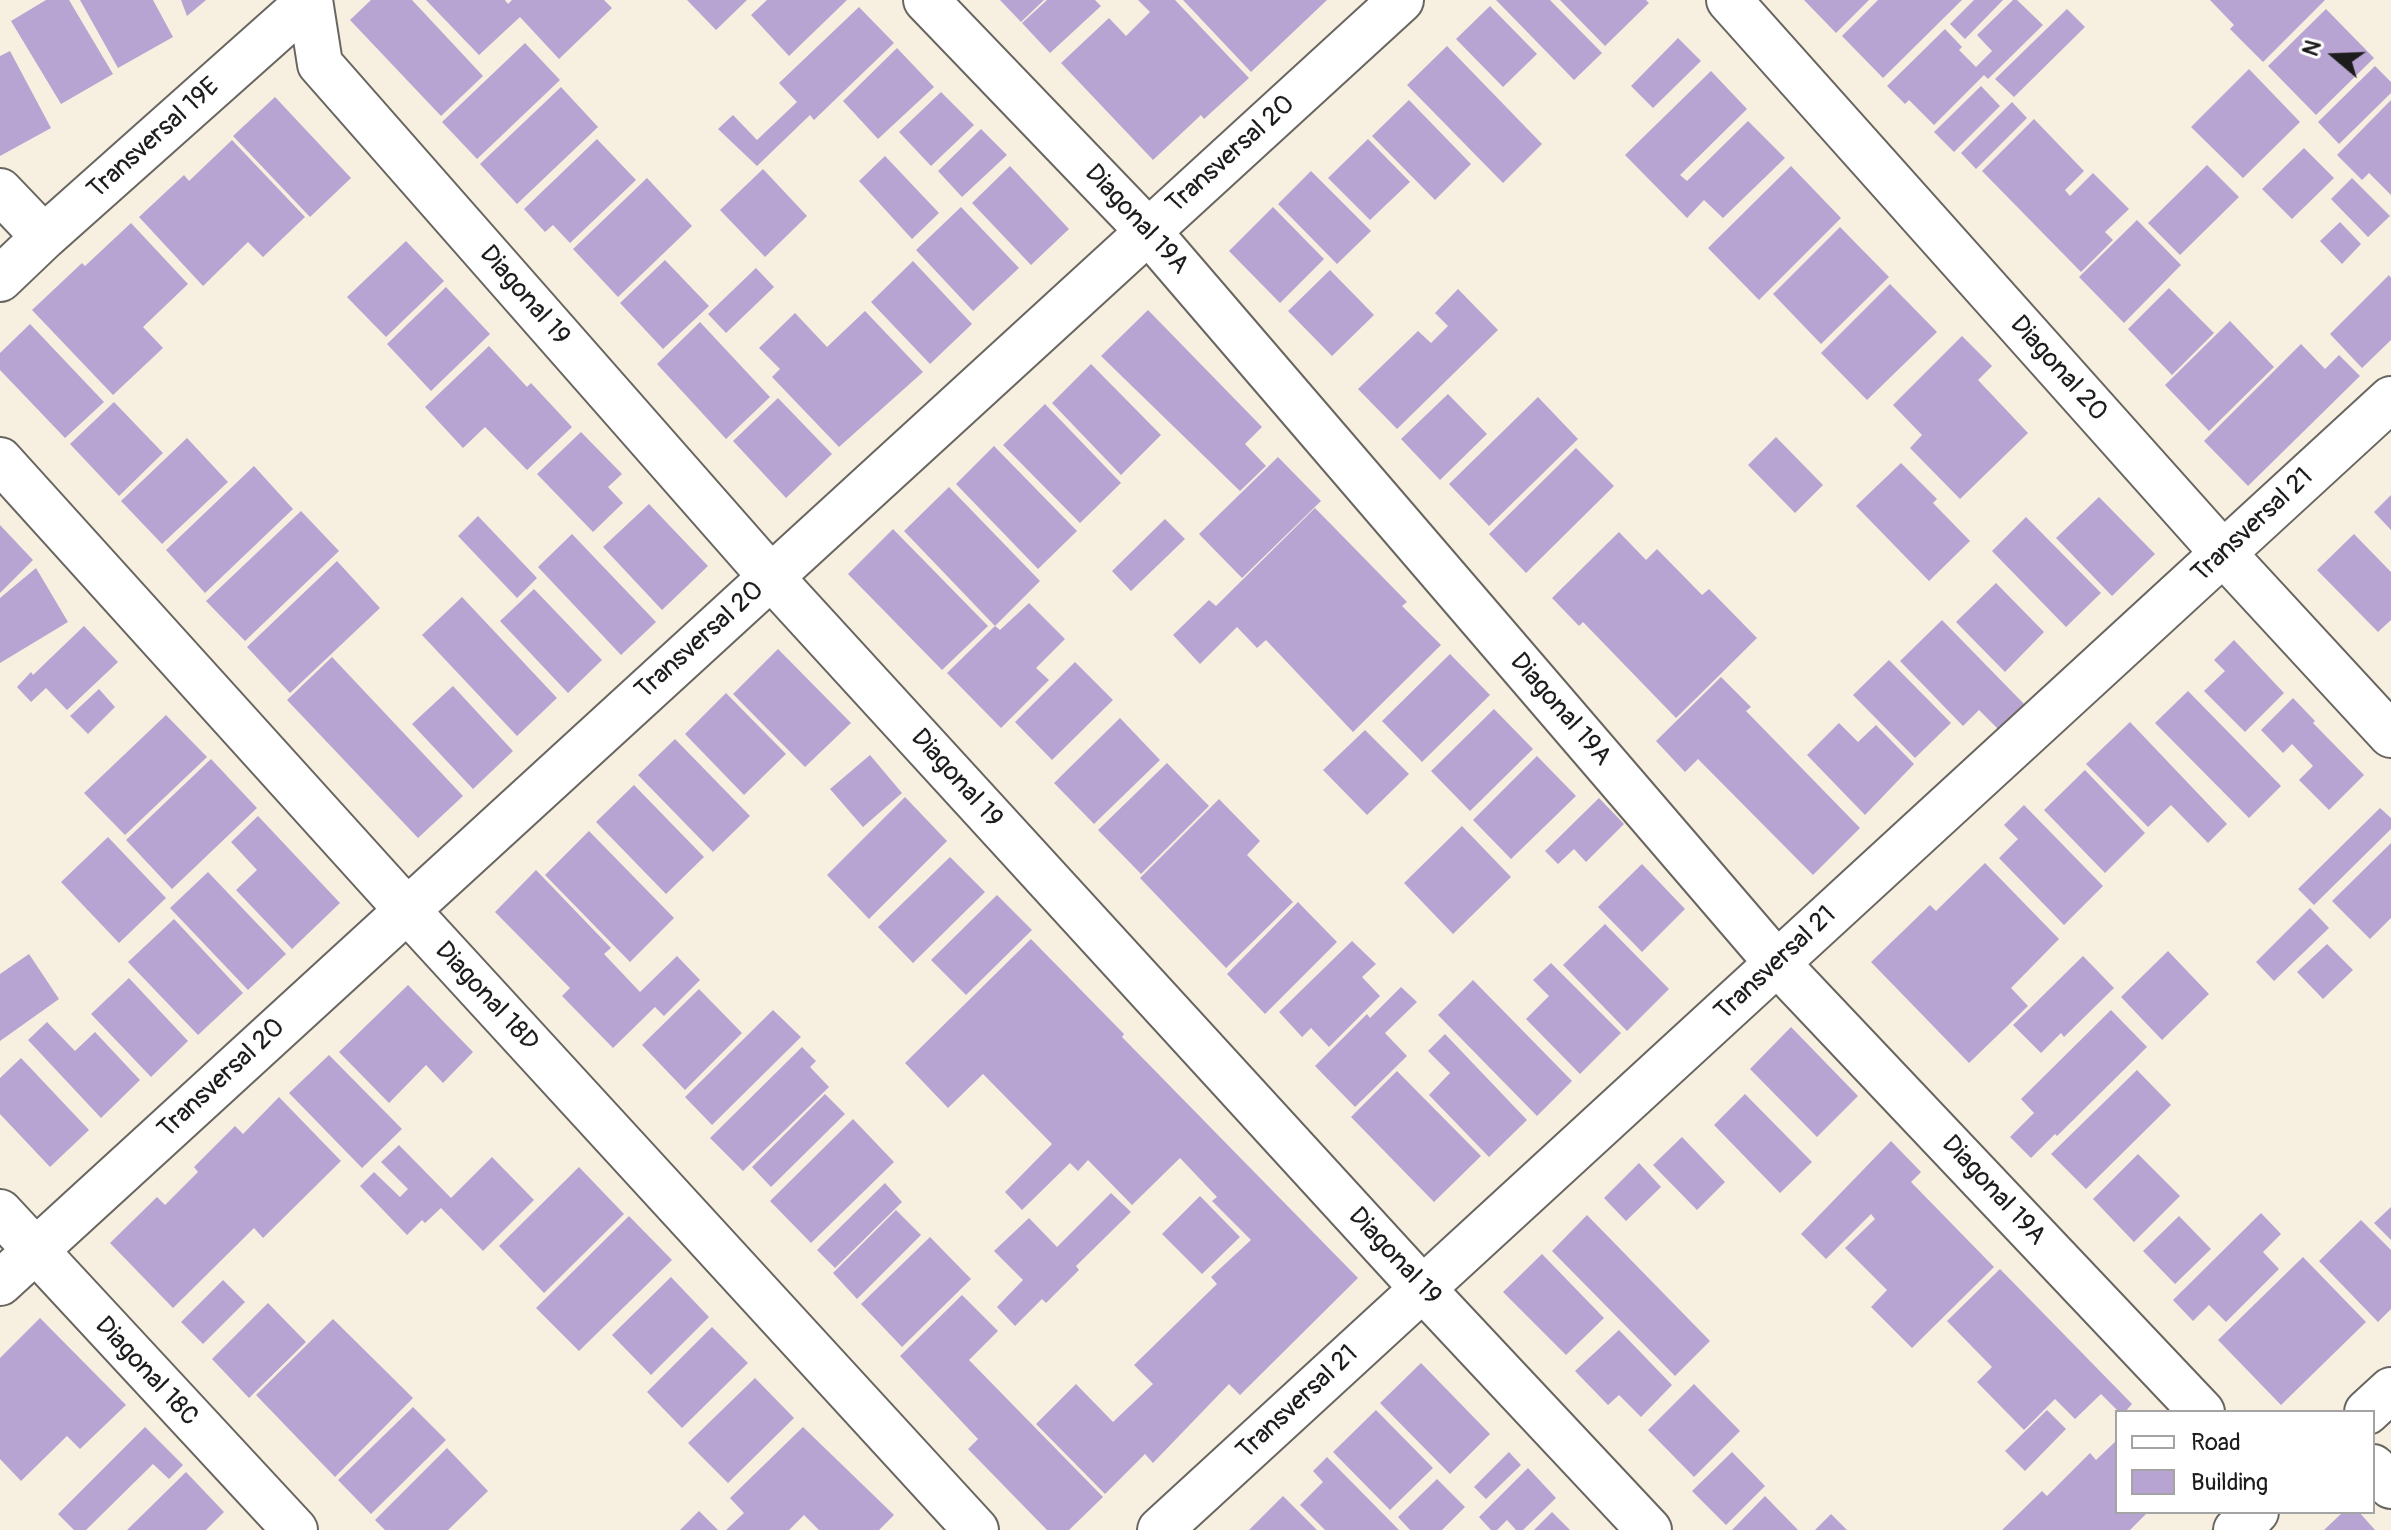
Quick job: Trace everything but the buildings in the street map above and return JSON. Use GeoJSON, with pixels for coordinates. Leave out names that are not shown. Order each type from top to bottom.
{"type":"FeatureCollection","features":[{"type":"Feature","properties":{"kind":"street","name":"Transversal 19E"},"geometry":{"type":"LineString","coordinates":[[0,279],[310,0]]}},
{"type":"Feature","properties":{"kind":"street","name":"Diagonal 19"},"geometry":{"type":"LineString","coordinates":[[310,0],[320,64],[771,577],[1423,1289],[1649,1530]]}},
{"type":"Feature","properties":{"kind":"street","name":"Diagonal 19A"},"geometry":{"type":"LineString","coordinates":[[926,0],[1148,231],[1777,963],[2200,1410]]}},
{"type":"Feature","properties":{"kind":"street","name":"Transversal 20"},"geometry":{"type":"LineString","coordinates":[[0,1283],[1401,0]]}},
{"type":"Feature","properties":{"kind":"street","name":"Diagonal 20"},"geometry":{"type":"LineString","coordinates":[[1729,0],[2223,553],[2391,735]]}},
{"type":"Feature","properties":{"kind":"street"},"geometry":{"type":"LineString","coordinates":[[0,191],[44,237]]}},
{"type":"Feature","properties":{"kind":"street","name":"Transversal 21"},"geometry":{"type":"LineString","coordinates":[[1160,1530],[2391,399]]}},
{"type":"Feature","properties":{"kind":"street","name":"Diagonal 18D"},"geometry":{"type":"LineString","coordinates":[[0,460],[407,910],[976,1530]]}},
{"type":"Feature","properties":{"kind":"street","name":"Diagonal 18C"},"geometry":{"type":"LineString","coordinates":[[0,1212],[295,1530]]}},
{"type":"Feature","properties":{"kind":"street"},"geometry":{"type":"LineString","coordinates":[[2369,1410],[2391,1390]]}},
{"type":"Feature","properties":{"kind":"street"},"geometry":{"type":"LineString","coordinates":[[2375,1469],[2391,1486]]}},
{"type":"Feature","properties":{"kind":"street"},"geometry":{"type":"LineString","coordinates":[[2236,1530],[2254,1514]]}}]}
